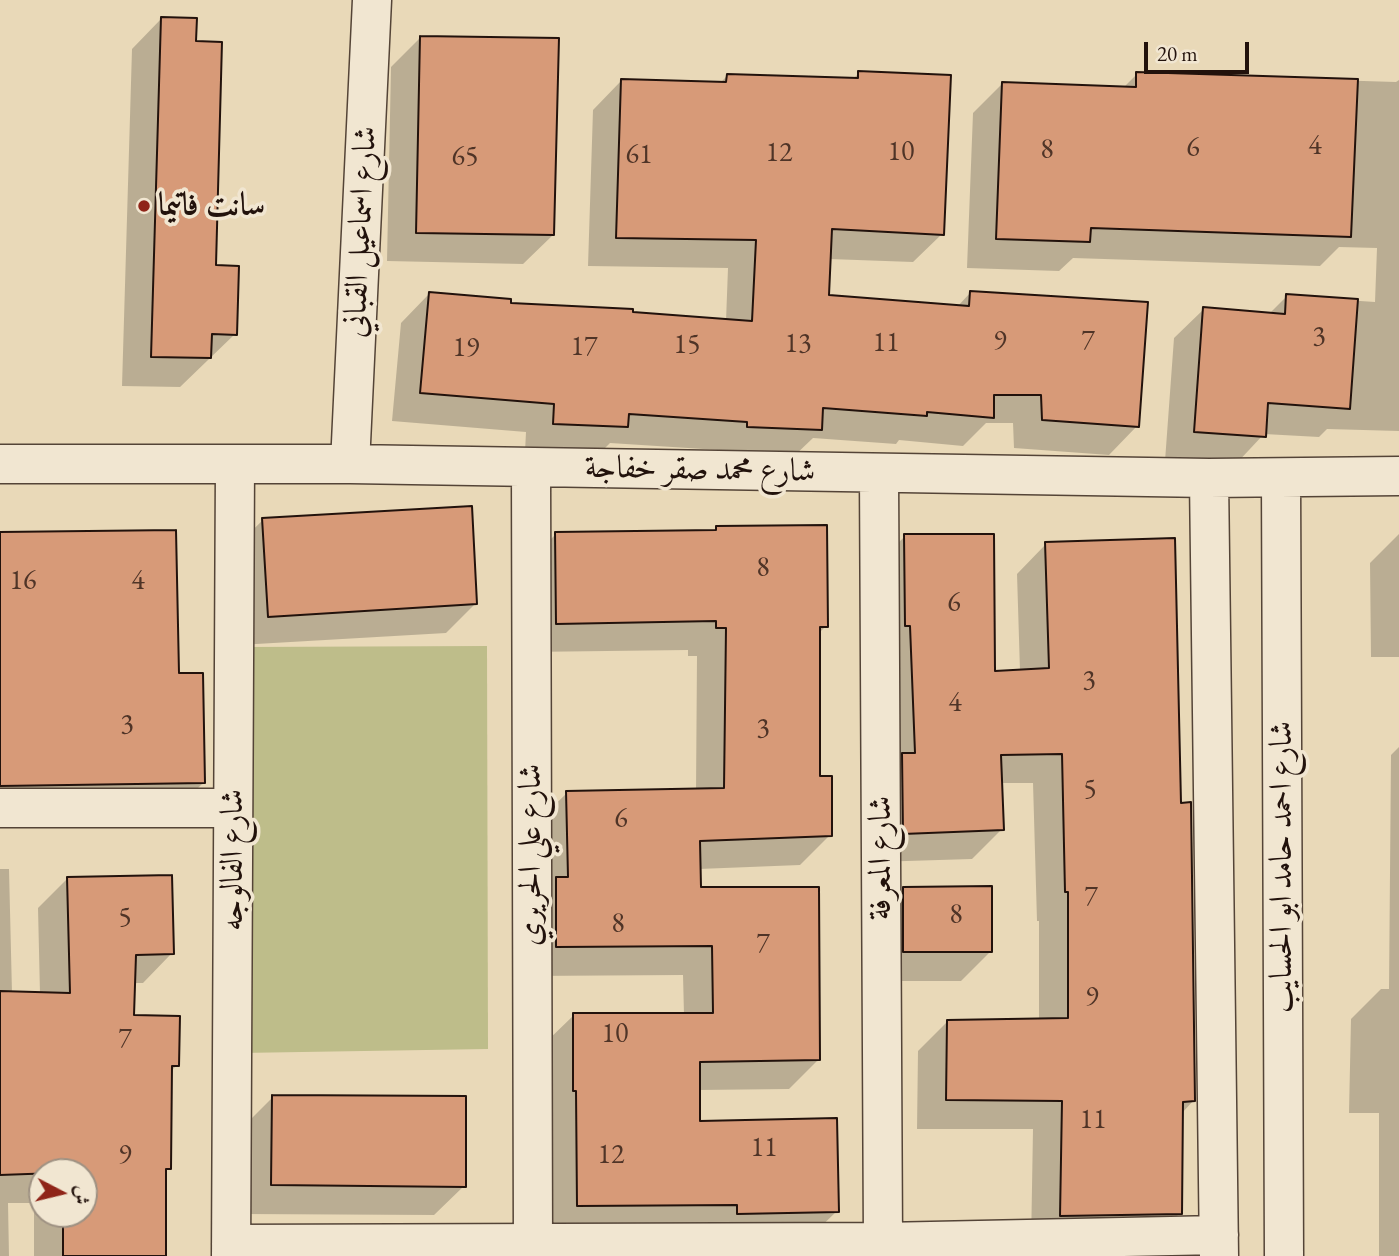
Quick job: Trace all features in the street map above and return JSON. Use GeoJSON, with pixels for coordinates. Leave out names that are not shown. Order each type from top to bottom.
{"type":"FeatureCollection","features":[{"type":"Feature","properties":{"kind":"street","name":"شارع اسماعيل القباني"},"geometry":{"type":"LineString","coordinates":[[350,464],[372,0]]}},
{"type":"Feature","properties":{"kind":"street","name":"شارع محمد صقر خفاجة"},"geometry":{"type":"LineString","coordinates":[[0,464],[350,464],[1209,478],[1399,476]]}},
{"type":"Feature","properties":{"kind":"street","name":"شارع الفالوجه"},"geometry":{"type":"LineString","coordinates":[[231,1250],[235,464]]}},
{"type":"Feature","properties":{"kind":"street","name":"شارع علي الحريري"},"geometry":{"type":"LineString","coordinates":[[531,467],[533,1244]]}},
{"type":"Feature","properties":{"kind":"street","name":"شارع المعرفة"},"geometry":{"type":"LineString","coordinates":[[879,474],[883,1242]]}},
{"type":"Feature","properties":{"kind":"street","name":"شارع احمد حامد ابو الحسايب"},"geometry":{"type":"LineString","coordinates":[[1209,478],[1219,1246]]}},
{"type":"Feature","properties":{"kind":"street","name":"شارع احمد حامد ابو الحسايب"},"geometry":{"type":"LineString","coordinates":[[1281,478],[1284,1256]]}},
{"type":"Feature","properties":{"kind":"street"},"geometry":{"type":"LineString","coordinates":[[0,808],[233,808]]}},
{"type":"Feature","properties":{"kind":"street"},"geometry":{"type":"LineString","coordinates":[[231,1250],[533,1244],[883,1242],[1219,1246]]}},
{"type":"Feature","properties":{"kind":"shaded area"},"geometry":{"type":"Polygon","coordinates":[[[487,646],[488,1049],[240,1053],[245,647],[487,646]]]}},
{"type":"Feature","properties":{"kind":"building"},"geometry":{"type":"Polygon","coordinates":[[[161,17],[197,18],[196,41],[222,42],[216,265],[239,266],[237,335],[212,334],[211,358],[151,357],[161,17]]]}},
{"type":"Feature","properties":{"kind":"building"},"geometry":{"type":"Polygon","coordinates":[[[420,36],[559,38],[554,235],[416,233],[420,36]]]}},
{"type":"Feature","properties":{"kind":"building"},"geometry":{"type":"Polygon","coordinates":[[[858,71],[951,75],[944,235],[832,229],[829,295],[969,306],[970,291],[1148,302],[1139,427],[1042,420],[1041,395],[994,395],[994,418],[823,408],[822,430],[747,427],[747,422],[629,414],[628,427],[553,424],[554,404],[420,393],[429,292],[511,299],[511,303],[633,309],[633,312],[752,321],[756,240],[616,238],[621,79],[726,82],[727,74],[858,78],[858,71]]]}},
{"type":"Feature","properties":{"kind":"building"},"geometry":{"type":"Polygon","coordinates":[[[1136,72],[1358,79],[1351,237],[1091,228],[1090,242],[996,239],[1002,82],[1136,87],[1136,72]]]}},
{"type":"Feature","properties":{"kind":"building"},"geometry":{"type":"Polygon","coordinates":[[[1286,294],[1358,299],[1350,409],[1268,403],[1266,437],[1194,432],[1203,307],[1285,314],[1286,294]]]}},
{"type":"Feature","properties":{"kind":"building"},"geometry":{"type":"Polygon","coordinates":[[[472,506],[477,604],[268,617],[262,518],[472,506]]]}},
{"type":"Feature","properties":{"kind":"building"},"geometry":{"type":"Polygon","coordinates":[[[827,525],[828,627],[820,627],[820,776],[832,776],[832,836],[700,841],[701,887],[819,887],[820,1060],[700,1062],[700,1121],[837,1118],[839,1212],[737,1214],[737,1205],[577,1206],[573,1013],[713,1013],[712,946],[556,947],[556,877],[568,877],[566,791],[724,788],[726,628],[716,628],[716,621],[556,624],[555,532],[716,530],[716,526],[827,525]]]}},
{"type":"Feature","properties":{"kind":"building"},"geometry":{"type":"Polygon","coordinates":[[[176,530],[179,673],[203,673],[205,783],[0,786],[0,532],[176,530]]]}},
{"type":"Feature","properties":{"kind":"building"},"geometry":{"type":"Polygon","coordinates":[[[904,534],[994,534],[995,671],[1049,668],[1045,542],[1175,538],[1181,803],[1191,802],[1195,1101],[1183,1102],[1182,1214],[1060,1216],[1062,1101],[946,1100],[947,1020],[1068,1018],[1068,892],[1065,892],[1062,754],[1001,755],[1004,830],[903,834],[902,753],[915,753],[910,626],[905,626],[904,534]]]}},
{"type":"Feature","properties":{"kind":"building"},"geometry":{"type":"Polygon","coordinates":[[[172,875],[174,954],[136,955],[134,1015],[180,1016],[179,1066],[172,1066],[171,1169],[166,1169],[166,1256],[63,1256],[63,1228],[98,1228],[98,1158],[28,1158],[28,1174],[0,1175],[0,991],[70,993],[67,877],[172,875]]]}},
{"type":"Feature","properties":{"kind":"building"},"geometry":{"type":"Polygon","coordinates":[[[992,886],[992,952],[903,952],[903,887],[992,886]]]}},
{"type":"Feature","properties":{"kind":"building"},"geometry":{"type":"Polygon","coordinates":[[[272,1095],[466,1096],[466,1187],[271,1185],[272,1095]]]}},
{"type":"Feature","properties":{"kind":"place","name":"سانت فاتيما"},"geometry":{"type":"Point","coordinates":[144,206]}}]}
